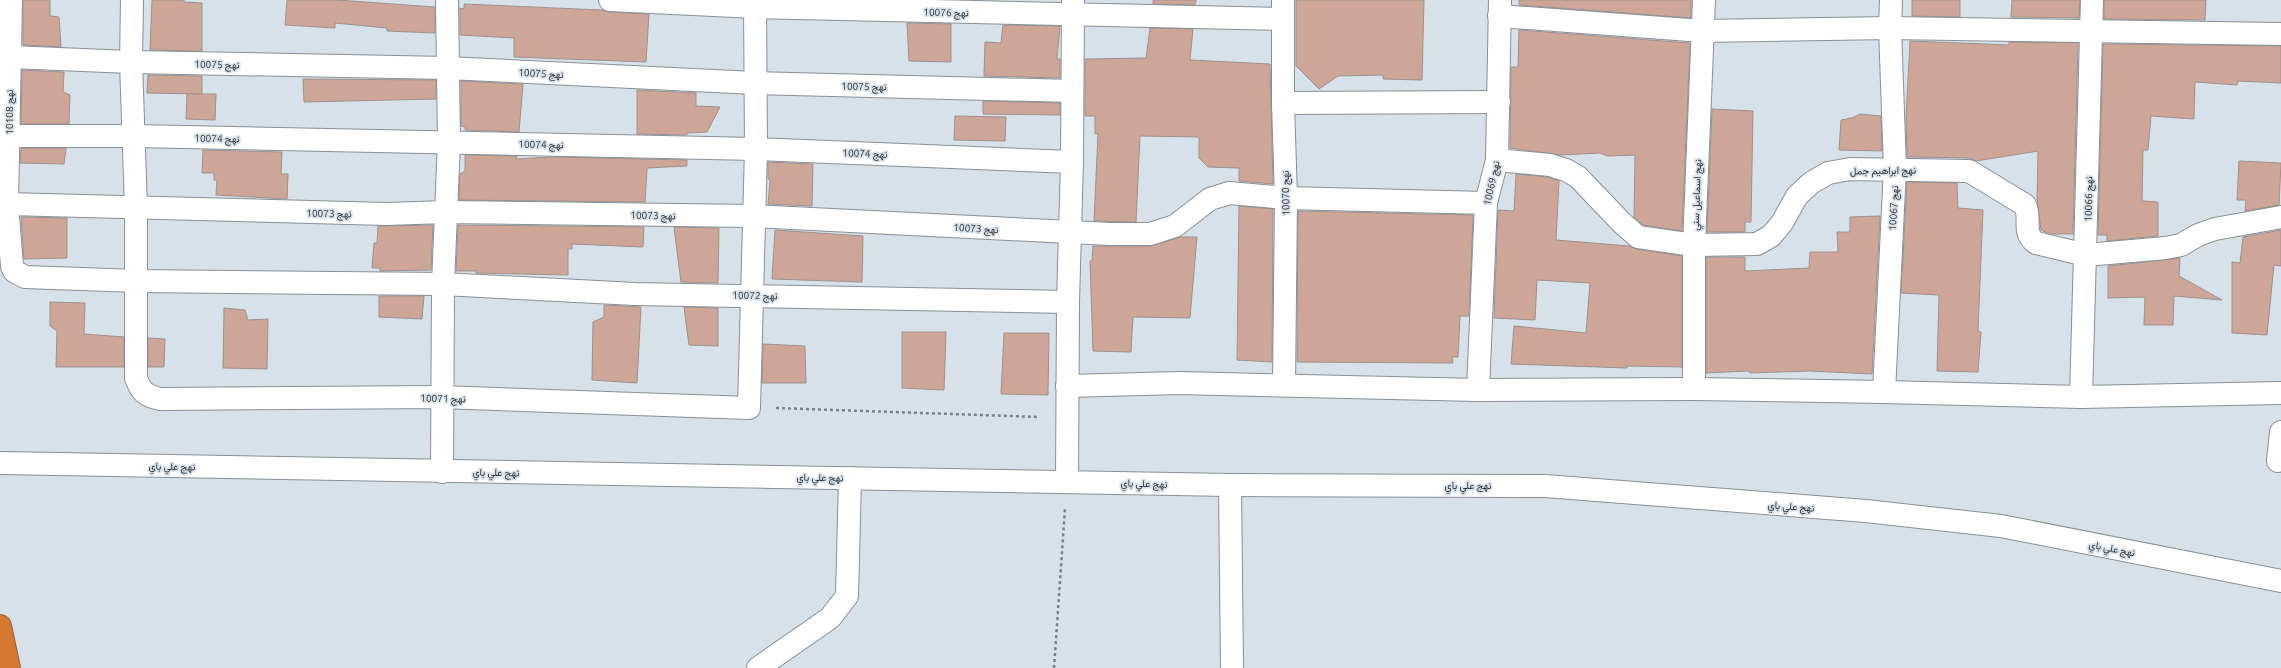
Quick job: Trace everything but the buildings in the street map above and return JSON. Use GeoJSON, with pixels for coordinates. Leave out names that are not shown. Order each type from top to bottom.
{"type":"FeatureCollection","features":[{"type":"Feature","properties":{"kind":"highway"},"geometry":{"type":"LineString","coordinates":[[0,626],[9,668]]}},
{"type":"Feature","properties":{"kind":"street","name":"نهج 10108"},"geometry":{"type":"LineString","coordinates":[[11,0],[7,204],[10,261],[14,271]]}},
{"type":"Feature","properties":{"kind":"street"},"geometry":{"type":"LineString","coordinates":[[132,0],[131,62],[135,136],[137,281]]}},
{"type":"Feature","properties":{"kind":"street"},"geometry":{"type":"LineString","coordinates":[[442,472],[441,397],[443,284],[449,142],[447,0]]}},
{"type":"Feature","properties":{"kind":"street","name":"نهج 10076"},"geometry":{"type":"LineString","coordinates":[[610,0],[899,6],[1283,9]]}},
{"type":"Feature","properties":{"kind":"street","name":"نهج اسماعيل سني"},"geometry":{"type":"LineString","coordinates":[[1694,389],[1694,245],[1704,0]]}},
{"type":"Feature","properties":{"kind":"street","name":"نهج 10067"},"geometry":{"type":"LineString","coordinates":[[1884,392],[1895,168],[1890,28],[1891,0]]}},
{"type":"Feature","properties":{"kind":"street","name":"نهج 10066"},"geometry":{"type":"LineString","coordinates":[[2081,397],[2092,0]]}},
{"type":"Feature","properties":{"kind":"street"},"geometry":{"type":"LineString","coordinates":[[749,408],[756,149],[755,4]]}},
{"type":"Feature","properties":{"kind":"street"},"geometry":{"type":"LineString","coordinates":[[1067,481],[1068,302],[1072,162],[1073,8]]}},
{"type":"Feature","properties":{"kind":"street"},"geometry":{"type":"LineString","coordinates":[[1500,8],[1703,31],[1890,28],[2281,34]]}},
{"type":"Feature","properties":{"kind":"street","name":"نهج 10069"},"geometry":{"type":"LineString","coordinates":[[1478,390],[1486,202],[1497,160],[1500,8]]}},
{"type":"Feature","properties":{"kind":"street","name":"نهج 10070"},"geometry":{"type":"LineString","coordinates":[[1283,9],[1283,103],[1286,198],[1284,385]]}},
{"type":"Feature","properties":{"kind":"street","name":"نهج 10075"},"geometry":{"type":"LineString","coordinates":[[10,57],[131,62],[447,68],[755,83],[1072,91]]}},
{"type":"Feature","properties":{"kind":"street"},"geometry":{"type":"LineString","coordinates":[[1283,103],[1499,102]]}},
{"type":"Feature","properties":{"kind":"street","name":"نهج 10074"},"geometry":{"type":"LineString","coordinates":[[9,136],[135,136],[756,149],[1072,162]]}},
{"type":"Feature","properties":{"kind":"street","name":"نهج ابراهيم جمل"},"geometry":{"type":"LineString","coordinates":[[1497,160],[1550,165],[1566,170],[1578,177],[1622,223],[1638,237],[1694,245],[1756,244],[1771,236],[1782,223],[1797,196],[1811,183],[1828,173],[1850,169],[1895,168],[1969,171],[2025,205],[2029,212],[2026,229],[2029,238],[2036,243],[2086,255],[2166,248],[2181,245],[2198,235],[2215,229],[2281,217]]}},
{"type":"Feature","properties":{"kind":"street","name":"نهج 10073"},"geometry":{"type":"LineString","coordinates":[[7,204],[386,214],[446,212],[753,216],[1070,233],[1150,234],[1175,226],[1210,199],[1229,192],[1286,198],[1486,202]]}},
{"type":"Feature","properties":{"kind":"street","name":"نهج 10072"},"geometry":{"type":"LineString","coordinates":[[14,271],[25,277],[137,281],[443,284],[635,294],[1068,302]]}},
{"type":"Feature","properties":{"kind":"street","name":"نهج 10071"},"geometry":{"type":"LineString","coordinates":[[137,281],[136,378],[140,390],[149,397],[160,399],[441,397],[749,408]]}},
{"type":"Feature","properties":{"kind":"street"},"geometry":{"type":"LineString","coordinates":[[1067,386],[1179,383],[1478,390],[1694,389],[2081,397],[2281,393]]}},
{"type":"Feature","properties":{"kind":"street"},"geometry":{"type":"LineString","coordinates":[[2278,461],[2281,432]]}},
{"type":"Feature","properties":{"kind":"street","name":"نهج علي باي"},"geometry":{"type":"LineString","coordinates":[[0,463],[1230,485],[1546,486],[1866,511],[2001,526],[2281,580]]}},
{"type":"Feature","properties":{"kind":"street"},"geometry":{"type":"LineString","coordinates":[[758,668],[830,618],[847,596],[850,478]]}},
{"type":"Feature","properties":{"kind":"street"},"geometry":{"type":"LineString","coordinates":[[1230,485],[1232,668]]}},
{"type":"Feature","properties":{"kind":"path"},"geometry":{"type":"LineString","coordinates":[[749,408],[1067,418]]}},
{"type":"Feature","properties":{"kind":"path"},"geometry":{"type":"LineString","coordinates":[[1054,668],[1067,481]]}}]}
